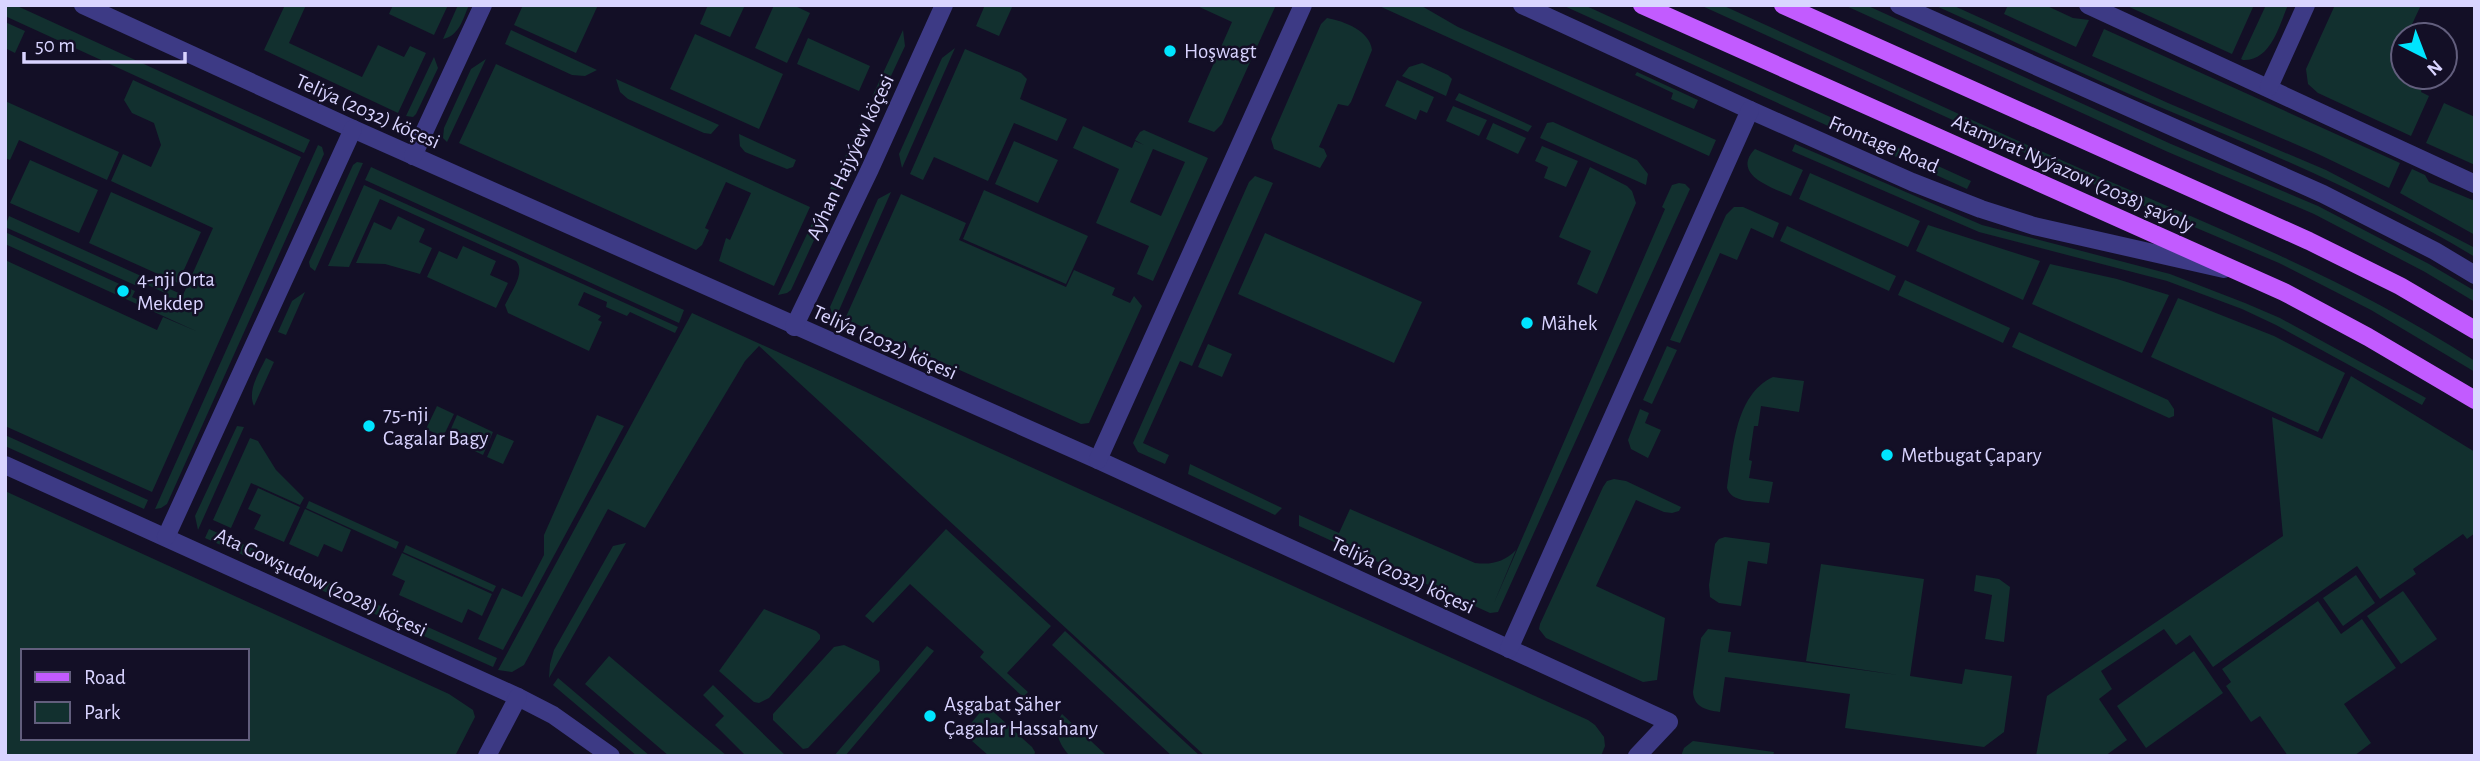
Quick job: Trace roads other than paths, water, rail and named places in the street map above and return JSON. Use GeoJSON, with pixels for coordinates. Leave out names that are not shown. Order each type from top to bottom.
{"type":"FeatureCollection","features":[{"type":"Feature","properties":{"kind":"main road","name":"Atamyrat Nyýazow (2038) şaýoly"},"geometry":{"type":"LineString","coordinates":[[1643,5],[2246,274],[2368,337],[2475,400]]}},
{"type":"Feature","properties":{"kind":"main road","name":"Atamyrat Nyýazow (2038) şaýoly"},"geometry":{"type":"LineString","coordinates":[[1783,5],[2309,241],[2400,286],[2475,330]]}},
{"type":"Feature","properties":{"kind":"street","name":"Teliýa (2032) köçesi"},"geometry":{"type":"LineString","coordinates":[[83,5],[122,13],[354,129],[1098,460],[1669,722],[1637,756]]}},
{"type":"Feature","properties":{"kind":"street"},"geometry":{"type":"LineString","coordinates":[[413,156],[483,5]]}},
{"type":"Feature","properties":{"kind":"street","name":"Aýhan Hajyýew köçesi"},"geometry":{"type":"LineString","coordinates":[[794,327],[870,169],[944,5]]}},
{"type":"Feature","properties":{"kind":"street"},"geometry":{"type":"LineString","coordinates":[[1098,460],[1303,5]]}},
{"type":"Feature","properties":{"kind":"street","name":"Frontage Road"},"geometry":{"type":"LineString","coordinates":[[1522,5],[1750,110],[1912,182],[1981,209],[2034,226],[2246,274]]}},
{"type":"Feature","properties":{"kind":"street"},"geometry":{"type":"LineString","coordinates":[[1899,5],[2323,194],[2435,251],[2475,275]]}},
{"type":"Feature","properties":{"kind":"street"},"geometry":{"type":"LineString","coordinates":[[2088,5],[2475,184]]}},
{"type":"Feature","properties":{"kind":"street"},"geometry":{"type":"LineString","coordinates":[[2269,87],[2306,5]]}},
{"type":"Feature","properties":{"kind":"street"},"geometry":{"type":"LineString","coordinates":[[1509,649],[1750,110]]}},
{"type":"Feature","properties":{"kind":"street"},"geometry":{"type":"LineString","coordinates":[[166,537],[354,129]]}},
{"type":"Feature","properties":{"kind":"street","name":"Ata Gowşudow (2028) köçesi"},"geometry":{"type":"LineString","coordinates":[[5,465],[518,697],[553,715],[611,756]]}},
{"type":"Feature","properties":{"kind":"street"},"geometry":{"type":"LineString","coordinates":[[487,756],[518,697]]}},
{"type":"Feature","properties":{"kind":"place","name":"Hoşwagt"},"geometry":{"type":"Point","coordinates":[1170,51]}},
{"type":"Feature","properties":{"kind":"place","name":"4-nji Orta Mekdep"},"geometry":{"type":"Point","coordinates":[123,291]}},
{"type":"Feature","properties":{"kind":"place","name":"Mähek"},"geometry":{"type":"Point","coordinates":[1527,323]}},
{"type":"Feature","properties":{"kind":"place","name":"75-nji Cagalar Bagy"},"geometry":{"type":"Point","coordinates":[369,426]}},
{"type":"Feature","properties":{"kind":"place","name":"Metbugat Çapary"},"geometry":{"type":"Point","coordinates":[1887,455]}},
{"type":"Feature","properties":{"kind":"place","name":"Aşgabat Şäher Çagalar Hassahany"},"geometry":{"type":"Point","coordinates":[930,716]}}]}
